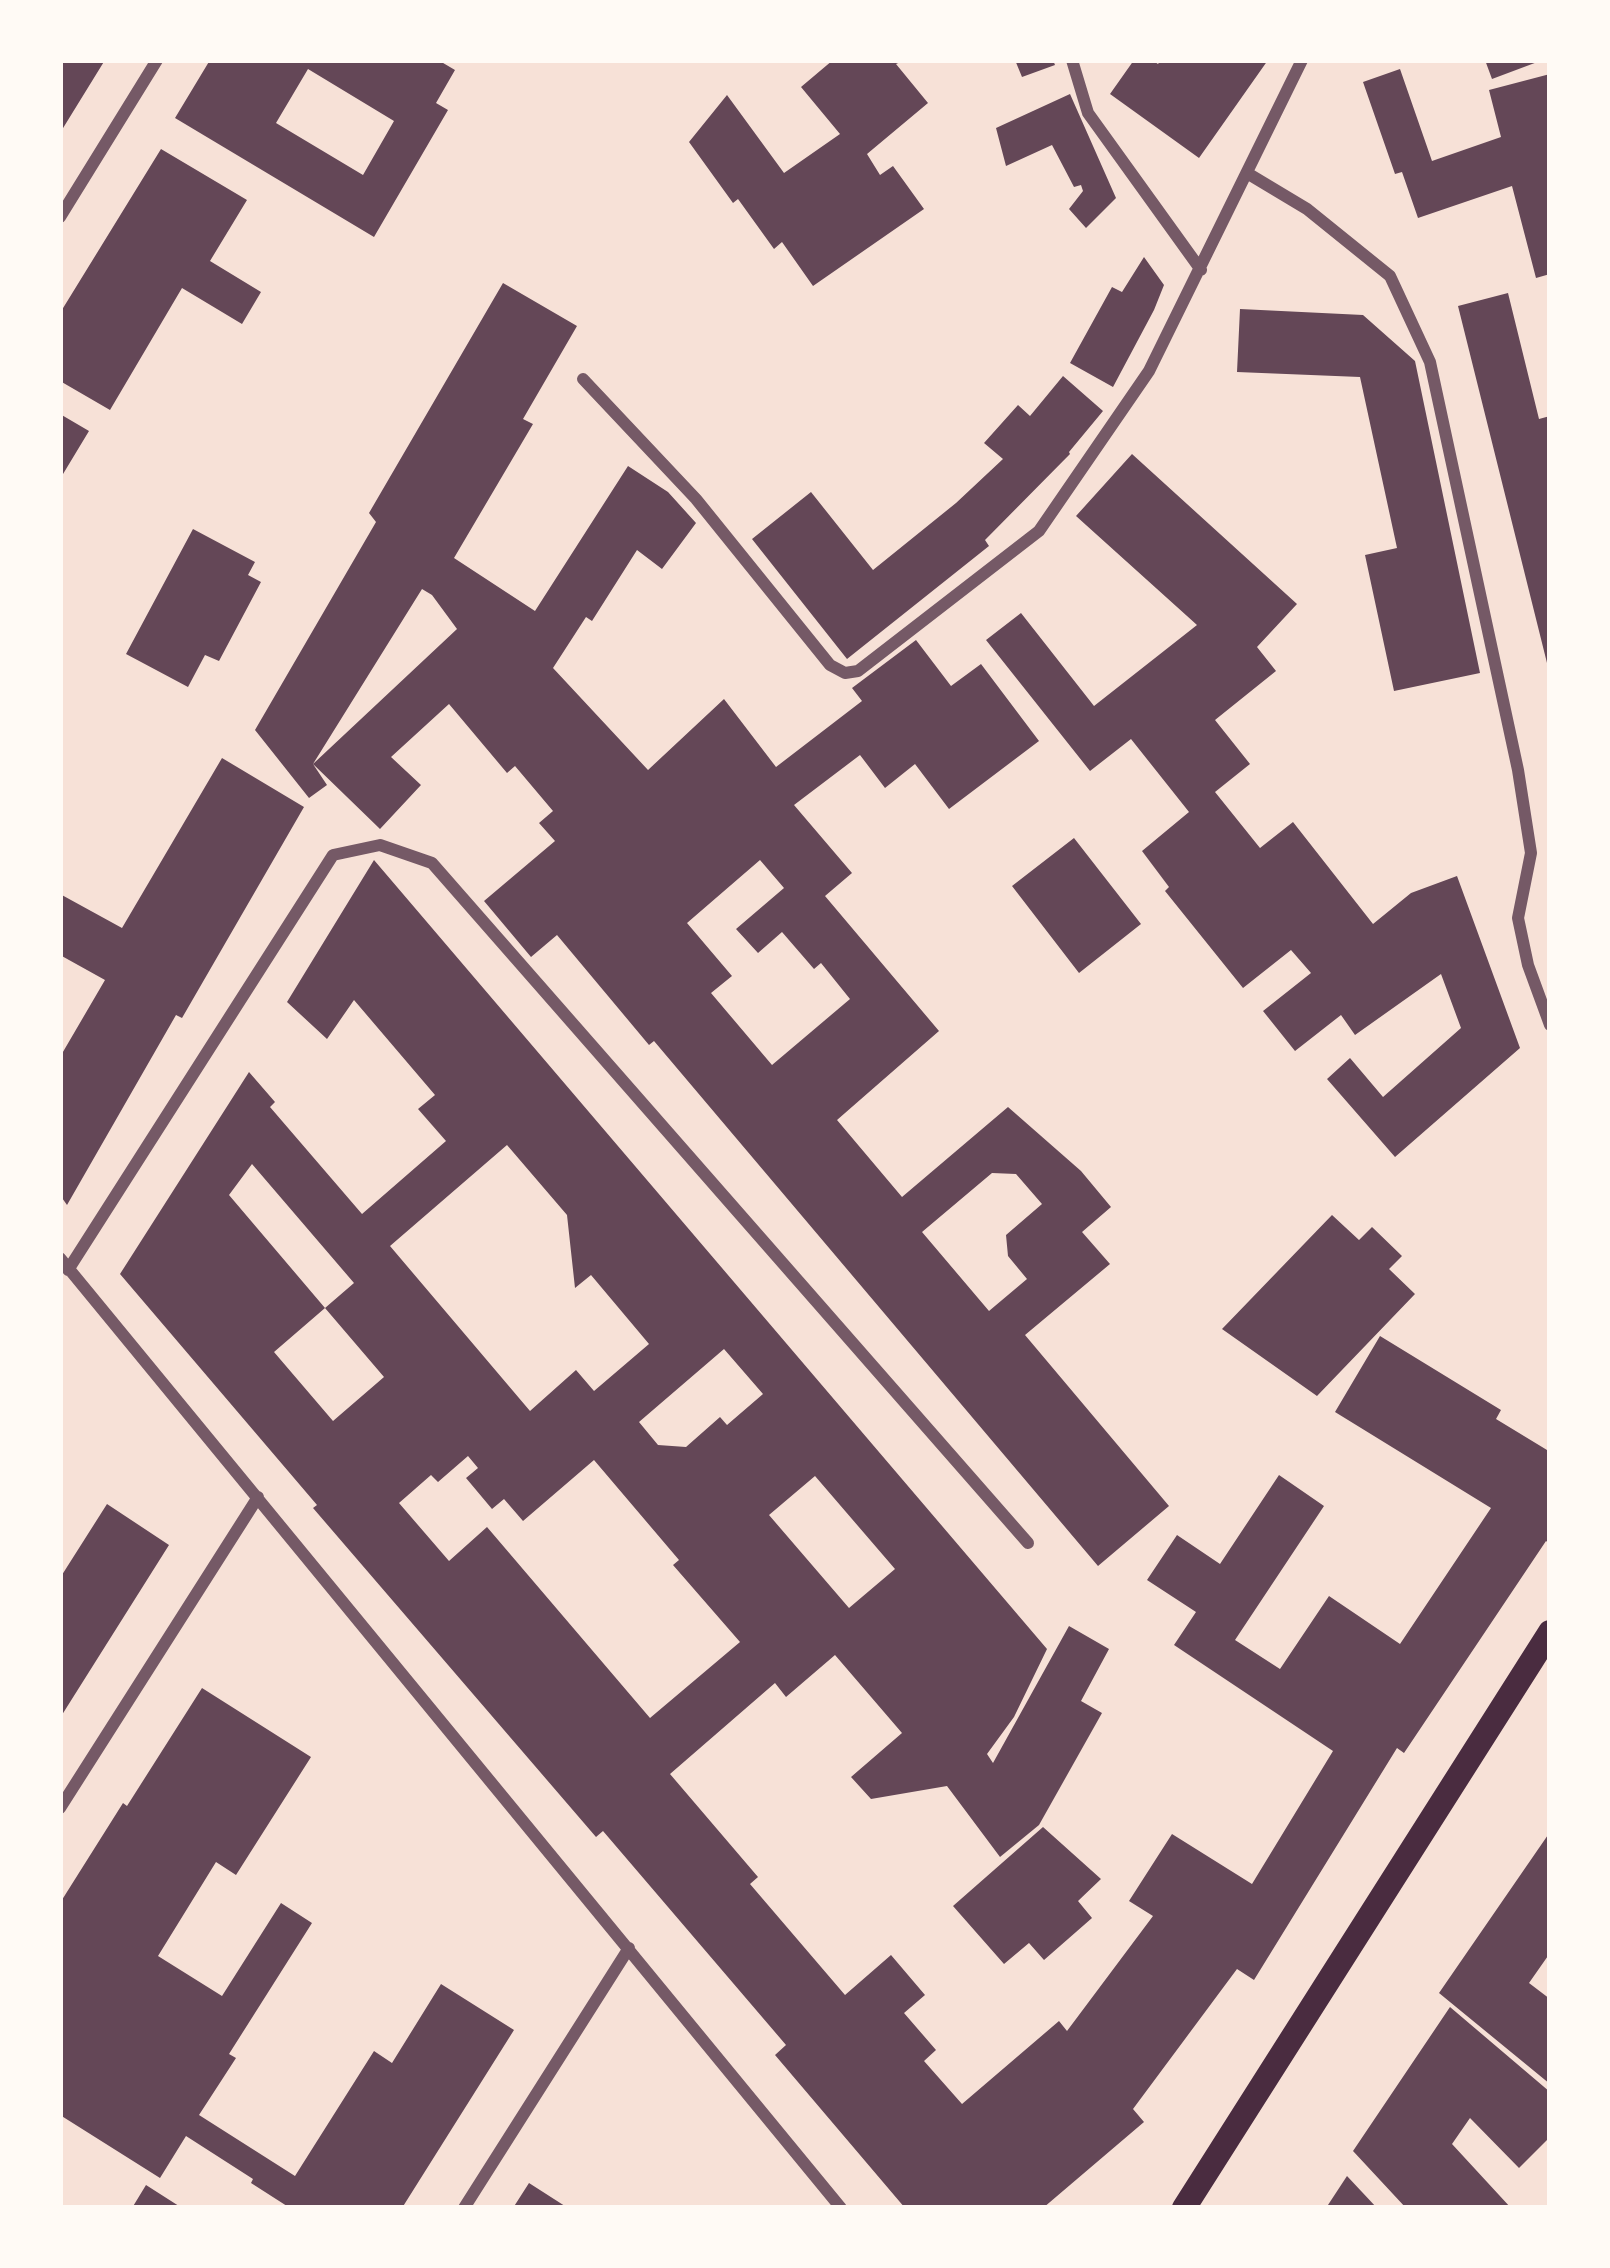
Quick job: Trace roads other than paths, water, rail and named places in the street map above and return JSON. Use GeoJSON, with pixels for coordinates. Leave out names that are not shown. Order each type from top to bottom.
{"type":"FeatureCollection","features":[{"type":"Feature","properties":{"kind":"main road"},"geometry":{"type":"LineString","coordinates":[[1184,2208],[1550,1632]]}},
{"type":"Feature","properties":{"kind":"street"},"geometry":{"type":"LineString","coordinates":[[60,217],[157,60]]}},
{"type":"Feature","properties":{"kind":"street"},"geometry":{"type":"LineString","coordinates":[[1072,60],[1088,113],[1201,270]]}},
{"type":"Feature","properties":{"kind":"street"},"geometry":{"type":"LineString","coordinates":[[583,379],[695,499],[830,665],[845,673],[858,671],[1039,531],[1149,371],[1302,60]]}},
{"type":"Feature","properties":{"kind":"street"},"geometry":{"type":"LineString","coordinates":[[1247,173],[1307,209],[1390,276],[1430,362],[1518,770],[1532,853],[1518,918],[1528,965],[1550,1024]]}},
{"type":"Feature","properties":{"kind":"street"},"geometry":{"type":"LineString","coordinates":[[841,2208],[64,1264],[333,855],[380,844],[432,863],[1028,1543]]}},
{"type":"Feature","properties":{"kind":"street"},"geometry":{"type":"LineString","coordinates":[[60,1808],[259,1497]]}},
{"type":"Feature","properties":{"kind":"street"},"geometry":{"type":"LineString","coordinates":[[464,2208],[629,1948]]}}]}
